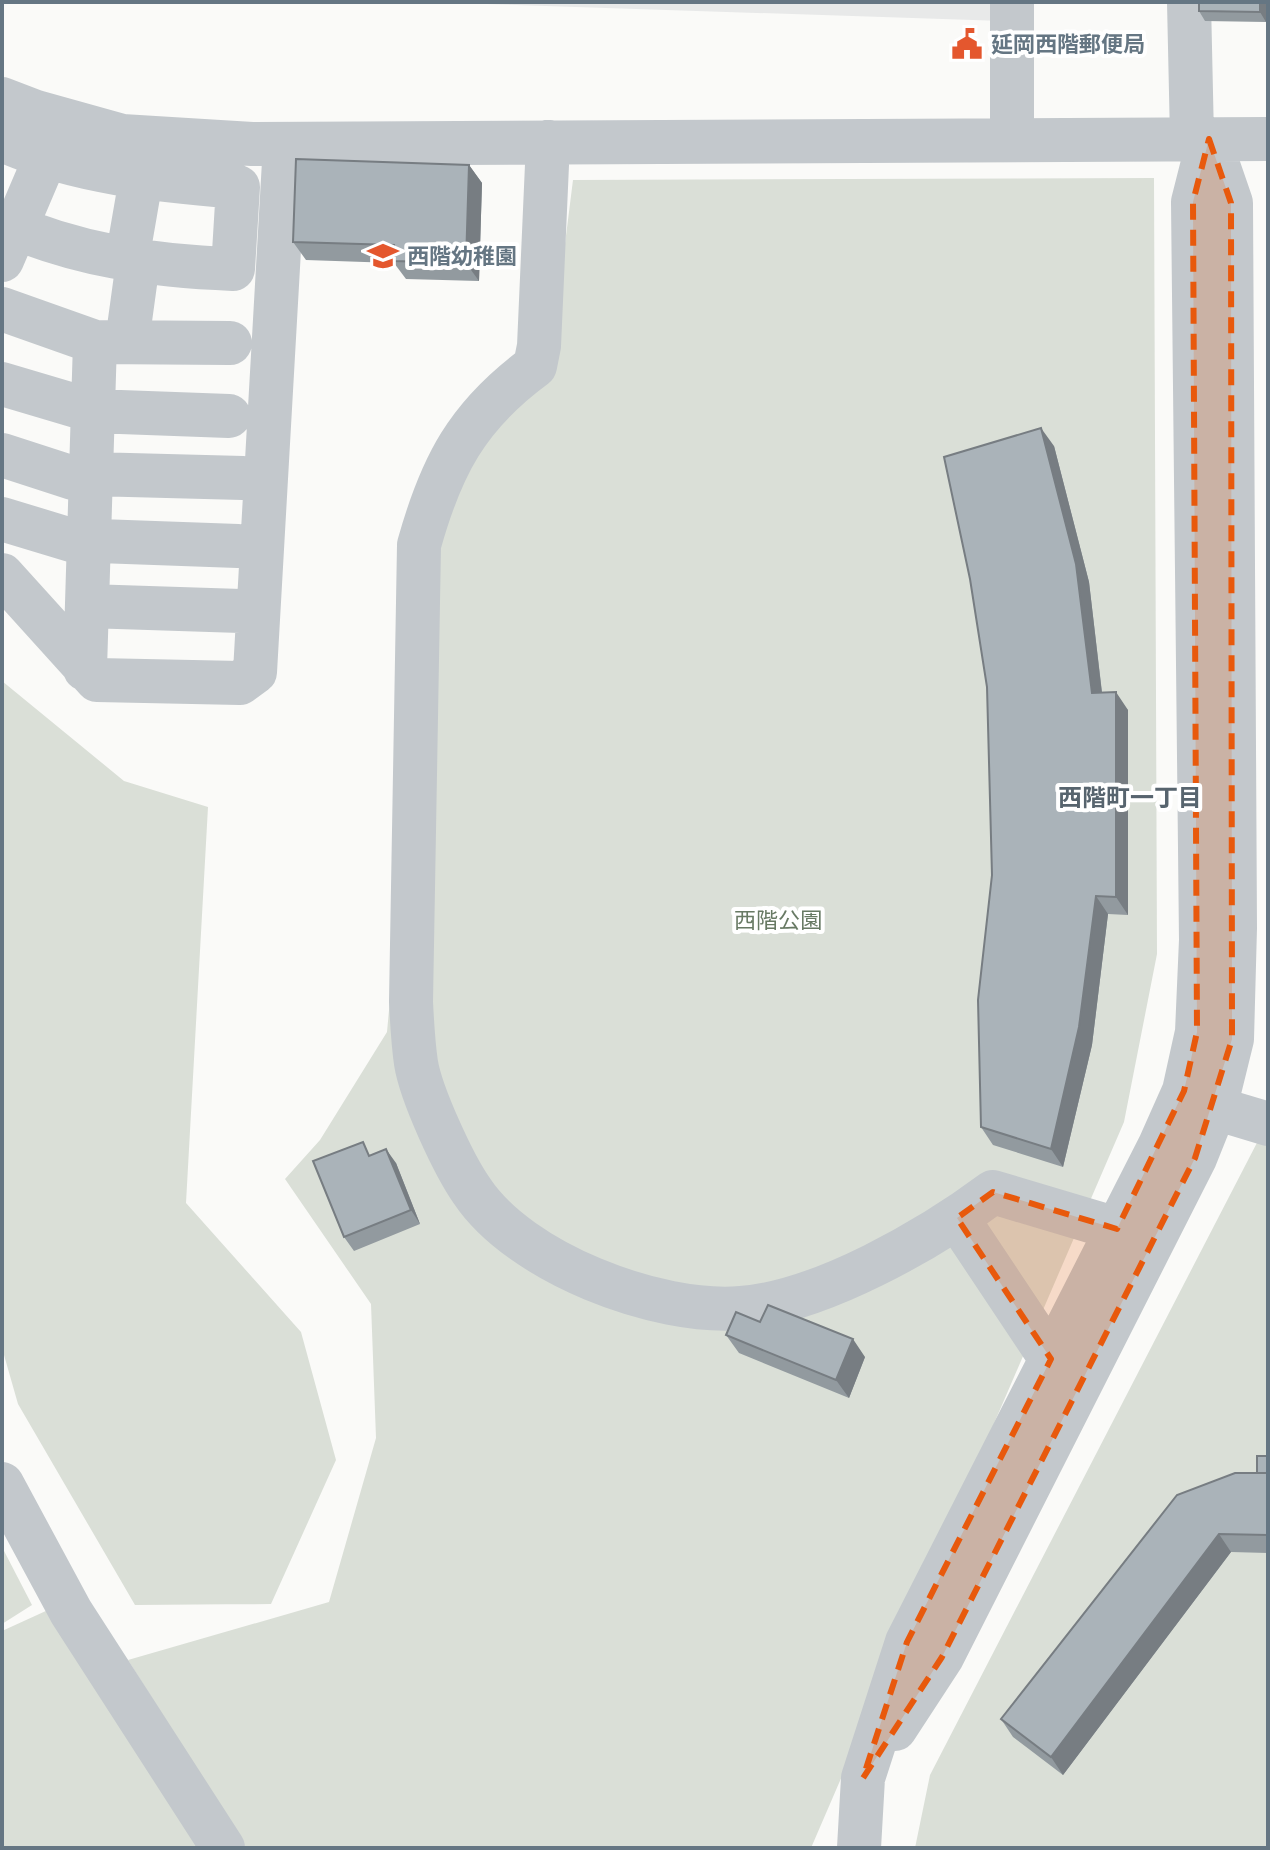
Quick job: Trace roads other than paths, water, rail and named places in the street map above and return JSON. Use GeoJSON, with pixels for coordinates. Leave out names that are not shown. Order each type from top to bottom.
{"type":"FeatureCollection","features":[{"type":"Feature","properties":{"kind":"street"},"geometry":{"type":"LineString","coordinates":[[859,1848],[863,1778],[907,1642],[1184,1091],[1197,1032],[1201,940],[1193,202],[1200,139],[1189,2]]}},
{"type":"Feature","properties":{"kind":"street"},"geometry":{"type":"LineString","coordinates":[[1010,12],[1012,139]]}},
{"type":"Feature","properties":{"kind":"street"},"geometry":{"type":"LineString","coordinates":[[2,99],[36,112],[122,136],[285,144],[1268,139]]}},
{"type":"Feature","properties":{"kind":"street"},"geometry":{"type":"LineString","coordinates":[[863,1778],[942,1657],[1195,1158],[1215,1108],[1232,1039],[1235,928],[1232,219],[1231,203],[1200,139]]}},
{"type":"Feature","properties":{"kind":"street"},"geometry":{"type":"LineString","coordinates":[[2,140],[45,159],[141,179],[238,187],[233,269],[161,267],[34,237],[7,236],[45,159]]}},
{"type":"Feature","properties":{"kind":"street"},"geometry":{"type":"LineString","coordinates":[[548,142],[539,346],[535,366],[510,385],[473,423],[435,487],[419,545],[411,1002],[416,1066],[443,1135],[472,1192],[526,1244],[592,1280],[662,1303],[742,1308],[812,1291],[903,1251],[993,1192],[1117,1229]]}},
{"type":"Feature","properties":{"kind":"street"},"geometry":{"type":"LineString","coordinates":[[2,575],[97,680],[240,683],[255,672],[285,144]]}},
{"type":"Feature","properties":{"kind":"street"},"geometry":{"type":"LineString","coordinates":[[85,669],[93,411],[132,261],[141,179]]}},
{"type":"Feature","properties":{"kind":"street"},"geometry":{"type":"LineString","coordinates":[[2,309],[111,342],[230,343]]}},
{"type":"Feature","properties":{"kind":"street"},"geometry":{"type":"LineString","coordinates":[[2,384],[93,411],[229,416]]}},
{"type":"Feature","properties":{"kind":"street"},"geometry":{"type":"LineString","coordinates":[[2,455],[73,478],[91,474],[243,478]]}},
{"type":"Feature","properties":{"kind":"street"},"geometry":{"type":"LineString","coordinates":[[2,519],[71,540],[238,546]]}},
{"type":"Feature","properties":{"kind":"street"},"geometry":{"type":"LineString","coordinates":[[87,606],[241,611]]}},
{"type":"Feature","properties":{"kind":"street"},"geometry":{"type":"LineString","coordinates":[[1215,1108],[1268,1124]]}},
{"type":"Feature","properties":{"kind":"street"},"geometry":{"type":"LineString","coordinates":[[957,1218],[1051,1359]]}},
{"type":"Feature","properties":{"kind":"street"},"geometry":{"type":"LineString","coordinates":[[2,1484],[71,1612],[223,1848]]}},
{"type":"Feature","properties":{"kind":"place","name":"延岡西階郵便局"},"geometry":{"type":"Point","coordinates":[967,44]}},
{"type":"Feature","properties":{"kind":"place","name":"西階幼稚園"},"geometry":{"type":"Point","coordinates":[383,256]}},
{"type":"Feature","properties":{"kind":"district","name":"西階町一丁目"},"geometry":{"type":"Point","coordinates":[1130,798]}},
{"type":"Feature","properties":{"kind":"park label","name":"西階公園"},"geometry":{"type":"Point","coordinates":[778,920]}}]}
